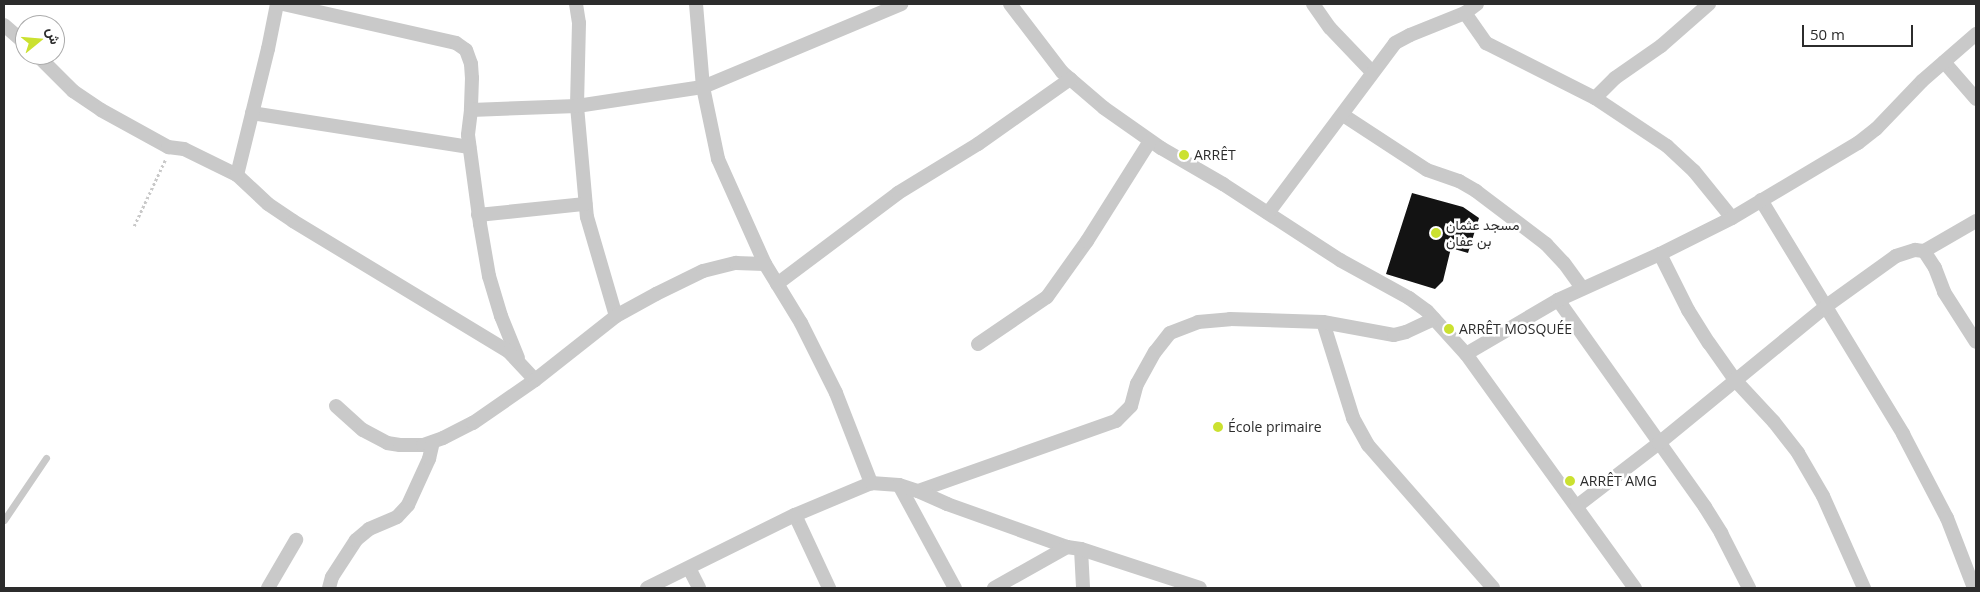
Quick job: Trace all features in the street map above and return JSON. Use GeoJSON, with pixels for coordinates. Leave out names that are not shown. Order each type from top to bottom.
{"type":"FeatureCollection","features":[{"type":"Feature","properties":{"kind":"street"},"geometry":{"type":"LineString","coordinates":[[237,175],[277,4]]}},
{"type":"Feature","properties":{"kind":"street"},"geometry":{"type":"LineString","coordinates":[[283,4],[456,43],[466,50],[471,64],[471,110],[468,135],[478,215],[489,276],[501,316],[520,364]]}},
{"type":"Feature","properties":{"kind":"street"},"geometry":{"type":"LineString","coordinates":[[576,4],[579,23],[577,106],[587,217],[616,316]]}},
{"type":"Feature","properties":{"kind":"street"},"geometry":{"type":"LineString","coordinates":[[696,4],[703,87],[718,159],[765,264],[801,323],[836,393],[871,482]]}},
{"type":"Feature","properties":{"kind":"street"},"geometry":{"type":"LineString","coordinates":[[471,110],[577,106],[703,87],[901,4]]}},
{"type":"Feature","properties":{"kind":"street"},"geometry":{"type":"LineString","coordinates":[[1010,4],[1062,72],[1104,108],[1150,141],[1268,213],[1340,260],[1409,298],[1434,319],[1466,354],[1635,588]]}},
{"type":"Feature","properties":{"kind":"street"},"geometry":{"type":"LineString","coordinates":[[1313,4],[1330,28],[1372,72]]}},
{"type":"Feature","properties":{"kind":"street"},"geometry":{"type":"LineString","coordinates":[[1268,213],[1395,43],[1465,13],[1478,4]]}},
{"type":"Feature","properties":{"kind":"street"},"geometry":{"type":"LineString","coordinates":[[1595,98],[1615,78],[1661,46],[1709,4]]}},
{"type":"Feature","properties":{"kind":"street"},"geometry":{"type":"LineString","coordinates":[[1465,13],[1486,44],[1595,98],[1667,146],[1694,171],[1732,218]]}},
{"type":"Feature","properties":{"kind":"street"},"geometry":{"type":"LineString","coordinates":[[4,25],[15,34]]}},
{"type":"Feature","properties":{"kind":"street"},"geometry":{"type":"LineString","coordinates":[[1466,354],[1558,300],[1660,254],[1732,218],[1858,143],[1976,34]]}},
{"type":"Feature","properties":{"kind":"street"},"geometry":{"type":"LineString","coordinates":[[1944,62],[1976,98]]}},
{"type":"Feature","properties":{"kind":"street"},"geometry":{"type":"LineString","coordinates":[[47,65],[80,96],[101,110],[168,147],[184,149],[237,175],[268,204],[292,221],[509,352],[534,380]]}},
{"type":"Feature","properties":{"kind":"street"},"geometry":{"type":"LineString","coordinates":[[777,284],[898,193],[978,144],[1070,79]]}},
{"type":"Feature","properties":{"kind":"street"},"geometry":{"type":"LineString","coordinates":[[252,113],[469,147]]}},
{"type":"Feature","properties":{"kind":"street"},"geometry":{"type":"LineString","coordinates":[[1342,115],[1427,170],[1459,180],[1476,191],[1546,244],[1564,263],[1582,288]]}},
{"type":"Feature","properties":{"kind":"street"},"geometry":{"type":"LineString","coordinates":[[978,344],[1047,297],[1087,241],[1150,141]]}},
{"type":"Feature","properties":{"kind":"street"},"geometry":{"type":"LineString","coordinates":[[1761,200],[1903,434],[1947,518],[1974,588]]}},
{"type":"Feature","properties":{"kind":"street"},"geometry":{"type":"LineString","coordinates":[[478,215],[586,204]]}},
{"type":"Feature","properties":{"kind":"street"},"geometry":{"type":"LineString","coordinates":[[1577,506],[1659,443],[1825,307],[1896,256],[1915,250],[1924,251],[1976,221]]}},
{"type":"Feature","properties":{"kind":"street"},"geometry":{"type":"LineString","coordinates":[[1924,251],[1935,268],[1944,292],[1976,342]]}},
{"type":"Feature","properties":{"kind":"street"},"geometry":{"type":"LineString","coordinates":[[1660,254],[1688,310],[1735,380],[1774,422],[1798,453],[1823,496],[1864,588]]}},
{"type":"Feature","properties":{"kind":"street"},"geometry":{"type":"LineString","coordinates":[[336,406],[364,430],[387,443],[400,446],[423,445],[473,423],[534,380],[616,316],[703,271],[736,262],[765,264]]}},
{"type":"Feature","properties":{"kind":"street"},"geometry":{"type":"LineString","coordinates":[[1558,300],[1721,533],[1749,588]]}},
{"type":"Feature","properties":{"kind":"street"},"geometry":{"type":"LineString","coordinates":[[918,491],[1116,421],[1131,406],[1137,384],[1155,352],[1170,333],[1198,322],[1230,319],[1323,322],[1394,335],[1406,332],[1434,319]]}},
{"type":"Feature","properties":{"kind":"street"},"geometry":{"type":"LineString","coordinates":[[1323,322],[1353,418],[1368,445],[1493,588]]}},
{"type":"Feature","properties":{"kind":"street"},"geometry":{"type":"LineString","coordinates":[[329,588],[332,577],[356,540],[369,529],[397,516],[408,505],[429,459],[432,442]]}},
{"type":"Feature","properties":{"kind":"street"},"geometry":{"type":"LineString","coordinates":[[647,588],[796,515],[871,482],[899,485],[918,491],[946,504],[1074,548],[1200,588]]}},
{"type":"Feature","properties":{"kind":"street"},"geometry":{"type":"LineString","coordinates":[[899,485],[955,588]]}},
{"type":"Feature","properties":{"kind":"street"},"geometry":{"type":"LineString","coordinates":[[796,515],[829,588]]}},
{"type":"Feature","properties":{"kind":"street"},"geometry":{"type":"LineString","coordinates":[[268,588],[296,540]]}},
{"type":"Feature","properties":{"kind":"street"},"geometry":{"type":"LineString","coordinates":[[994,588],[1074,548]]}},
{"type":"Feature","properties":{"kind":"street"},"geometry":{"type":"LineString","coordinates":[[1074,548],[1084,588]]}},
{"type":"Feature","properties":{"kind":"street"},"geometry":{"type":"LineString","coordinates":[[688,568],[699,588]]}},
{"type":"Feature","properties":{"kind":"lane"},"geometry":{"type":"LineString","coordinates":[[4,520],[46,458]]}},
{"type":"Feature","properties":{"kind":"path"},"geometry":{"type":"LineString","coordinates":[[134,226],[166,158],[168,147]]}},
{"type":"Feature","properties":{"kind":"building","name":"مسجد عثمان بن عفان"},"geometry":{"type":"Polygon","coordinates":[[[1412,193],[1463,207],[1479,218],[1468,253],[1451,248],[1443,281],[1435,289],[1386,274],[1412,193]]]}},
{"type":"Feature","properties":{"kind":"place","name":"ARRÊT"},"geometry":{"type":"Point","coordinates":[1184,155]}},
{"type":"Feature","properties":{"kind":"place","name":"مسجد عثمان بن عفان"},"geometry":{"type":"Point","coordinates":[1436,233]}},
{"type":"Feature","properties":{"kind":"place","name":"ARRÊT MOSQUÉE"},"geometry":{"type":"Point","coordinates":[1449,329]}},
{"type":"Feature","properties":{"kind":"place","name":"École primaire"},"geometry":{"type":"Point","coordinates":[1218,427]}},
{"type":"Feature","properties":{"kind":"place","name":"ARRÊT AMG"},"geometry":{"type":"Point","coordinates":[1570,481]}}]}
